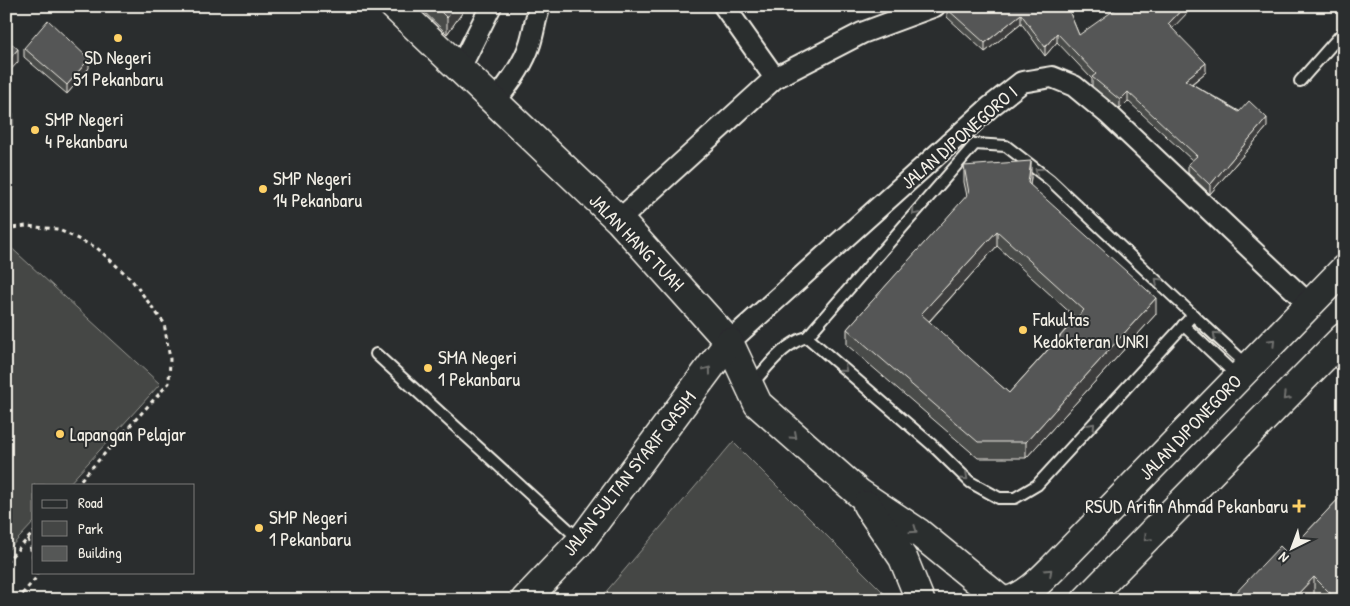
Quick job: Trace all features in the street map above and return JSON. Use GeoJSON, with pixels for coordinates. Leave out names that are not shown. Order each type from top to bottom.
{"type":"FeatureCollection","features":[{"type":"Feature","properties":{"kind":"main road","name":"JALAN HANG TUAH"},"geometry":{"type":"LineString","coordinates":[[394,6],[619,220],[729,342],[758,404],[859,493],[919,534],[1001,600]]}},
{"type":"Feature","properties":{"kind":"main road","name":"JALAN DIPONEGORO"},"geometry":{"type":"LineString","coordinates":[[1010,600],[1019,597],[1032,588],[1054,567],[1344,269]]}},
{"type":"Feature","properties":{"kind":"main road"},"geometry":{"type":"LineString","coordinates":[[1086,600],[1344,337]]}},
{"type":"Feature","properties":{"kind":"main road","name":"JALAN SULTAN SYARIF QASIM"},"geometry":{"type":"LineString","coordinates":[[525,600],[581,541],[729,342]]}},
{"type":"Feature","properties":{"kind":"main road","name":"JALAN HANG TUAH"},"geometry":{"type":"LineString","coordinates":[[859,493],[903,558],[920,600]]}},
{"type":"Feature","properties":{"kind":"street"},"geometry":{"type":"LineString","coordinates":[[460,68],[491,6]]}},
{"type":"Feature","properties":{"kind":"street"},"geometry":{"type":"LineString","coordinates":[[495,102],[519,69],[530,44],[540,6]]}},
{"type":"Feature","properties":{"kind":"street"},"geometry":{"type":"LineString","coordinates":[[724,6],[775,78]]}},
{"type":"Feature","properties":{"kind":"street"},"geometry":{"type":"LineString","coordinates":[[619,220],[775,78],[862,32],[932,7]]}},
{"type":"Feature","properties":{"kind":"street","name":"JALAN DIPONEGORO I"},"geometry":{"type":"LineString","coordinates":[[729,342],[990,107],[1022,82],[1052,77],[1074,86],[1108,114],[1309,304]]}},
{"type":"Feature","properties":{"kind":"lane"},"geometry":{"type":"LineString","coordinates":[[1300,81],[1344,31]]}},
{"type":"Feature","properties":{"kind":"lane"},"geometry":{"type":"LineString","coordinates":[[750,386],[789,345],[798,339],[807,337],[975,144],[1006,146],[1050,180],[1193,315],[1244,371]]}},
{"type":"Feature","properties":{"kind":"lane"},"geometry":{"type":"LineString","coordinates":[[807,337],[931,444],[970,482],[999,498],[1015,498],[1038,485],[1193,315]]}},
{"type":"Feature","properties":{"kind":"lane"},"geometry":{"type":"LineString","coordinates":[[1183,325],[1244,371]]}},
{"type":"Feature","properties":{"kind":"lane"},"geometry":{"type":"LineString","coordinates":[[376,354],[581,541]]}},
{"type":"Feature","properties":{"kind":"path"},"geometry":{"type":"LineString","coordinates":[[6,228],[26,226],[57,229],[96,248],[132,279],[164,323],[170,360],[169,383],[77,484]]}},
{"type":"Feature","properties":{"kind":"path"},"geometry":{"type":"LineString","coordinates":[[6,562],[32,534]]}},
{"type":"Feature","properties":{"kind":"path"},"geometry":{"type":"LineString","coordinates":[[28,538],[32,553]]}},
{"type":"Feature","properties":{"kind":"path"},"geometry":{"type":"LineString","coordinates":[[17,600],[36,578],[37,574]]}},
{"type":"Feature","properties":{"kind":"green space","name":"Lapangan Pelajar"},"geometry":{"type":"Polygon","coordinates":[[[6,243],[160,384],[69,484],[32,484],[32,524],[6,552],[6,243]]]}},
{"type":"Feature","properties":{"kind":"green space"},"geometry":{"type":"Polygon","coordinates":[[[733,442],[891,600],[599,600],[733,442]]]}},
{"type":"Feature","properties":{"kind":"building"},"geometry":{"type":"Polygon","coordinates":[[[435,6],[455,6],[447,18],[435,6]]]}},
{"type":"Feature","properties":{"kind":"building"},"geometry":{"type":"Polygon","coordinates":[[[951,6],[1067,6],[1079,35],[1120,6],[1185,6],[1168,24],[1206,63],[1185,80],[1239,112],[1249,101],[1267,118],[1210,185],[1188,164],[1197,156],[1128,92],[1120,100],[1092,77],[1096,74],[1057,33],[1045,47],[1021,14],[985,43],[947,9],[951,6]]]}},
{"type":"Feature","properties":{"kind":"building"},"geometry":{"type":"Polygon","coordinates":[[[48,20],[89,59],[67,85],[24,48],[48,20]]]}},
{"type":"Feature","properties":{"kind":"building"},"geometry":{"type":"Polygon","coordinates":[[[6,39],[18,49],[6,63],[6,39]]]}},
{"type":"Feature","properties":{"kind":"building"},"geometry":{"type":"Polygon","coordinates":[[[6,108],[13,114],[6,121],[6,108]]]}},
{"type":"Feature","properties":{"kind":"building"},"geometry":{"type":"Polygon","coordinates":[[[1031,161],[1028,183],[1156,298],[1026,442],[978,442],[847,329],[969,193],[964,166],[1031,161]],[[997,231],[921,314],[1009,393],[1084,310],[997,231]]]}},
{"type":"Feature","properties":{"kind":"building"},"geometry":{"type":"Polygon","coordinates":[[[1344,493],[1344,596],[1339,592],[1334,597],[1314,577],[1292,600],[1229,600],[1280,546],[1287,553],[1344,493]]]}},
{"type":"Feature","properties":{"kind":"place","name":"SD Negeri 51 Pekanbaru"},"geometry":{"type":"Point","coordinates":[118,38]}},
{"type":"Feature","properties":{"kind":"place","name":"SMP Negeri 4 Pekanbaru"},"geometry":{"type":"Point","coordinates":[35,130]}},
{"type":"Feature","properties":{"kind":"place","name":"SMP Negeri 14 Pekanbaru"},"geometry":{"type":"Point","coordinates":[263,189]}},
{"type":"Feature","properties":{"kind":"place","name":"Fakultas Kedokteran UNRI"},"geometry":{"type":"Point","coordinates":[1023,330]}},
{"type":"Feature","properties":{"kind":"place","name":"SMA Negeri 1 Pekanbaru"},"geometry":{"type":"Point","coordinates":[428,368]}},
{"type":"Feature","properties":{"kind":"place","name":"Lapangan Pelajar"},"geometry":{"type":"Point","coordinates":[60,434]}},
{"type":"Feature","properties":{"kind":"place","name":"RSUD Arifin Ahmad Pekanbaru"},"geometry":{"type":"Point","coordinates":[1299,506]}},
{"type":"Feature","properties":{"kind":"place","name":"SMP Negeri 1 Pekanbaru"},"geometry":{"type":"Point","coordinates":[259,528]}}]}
